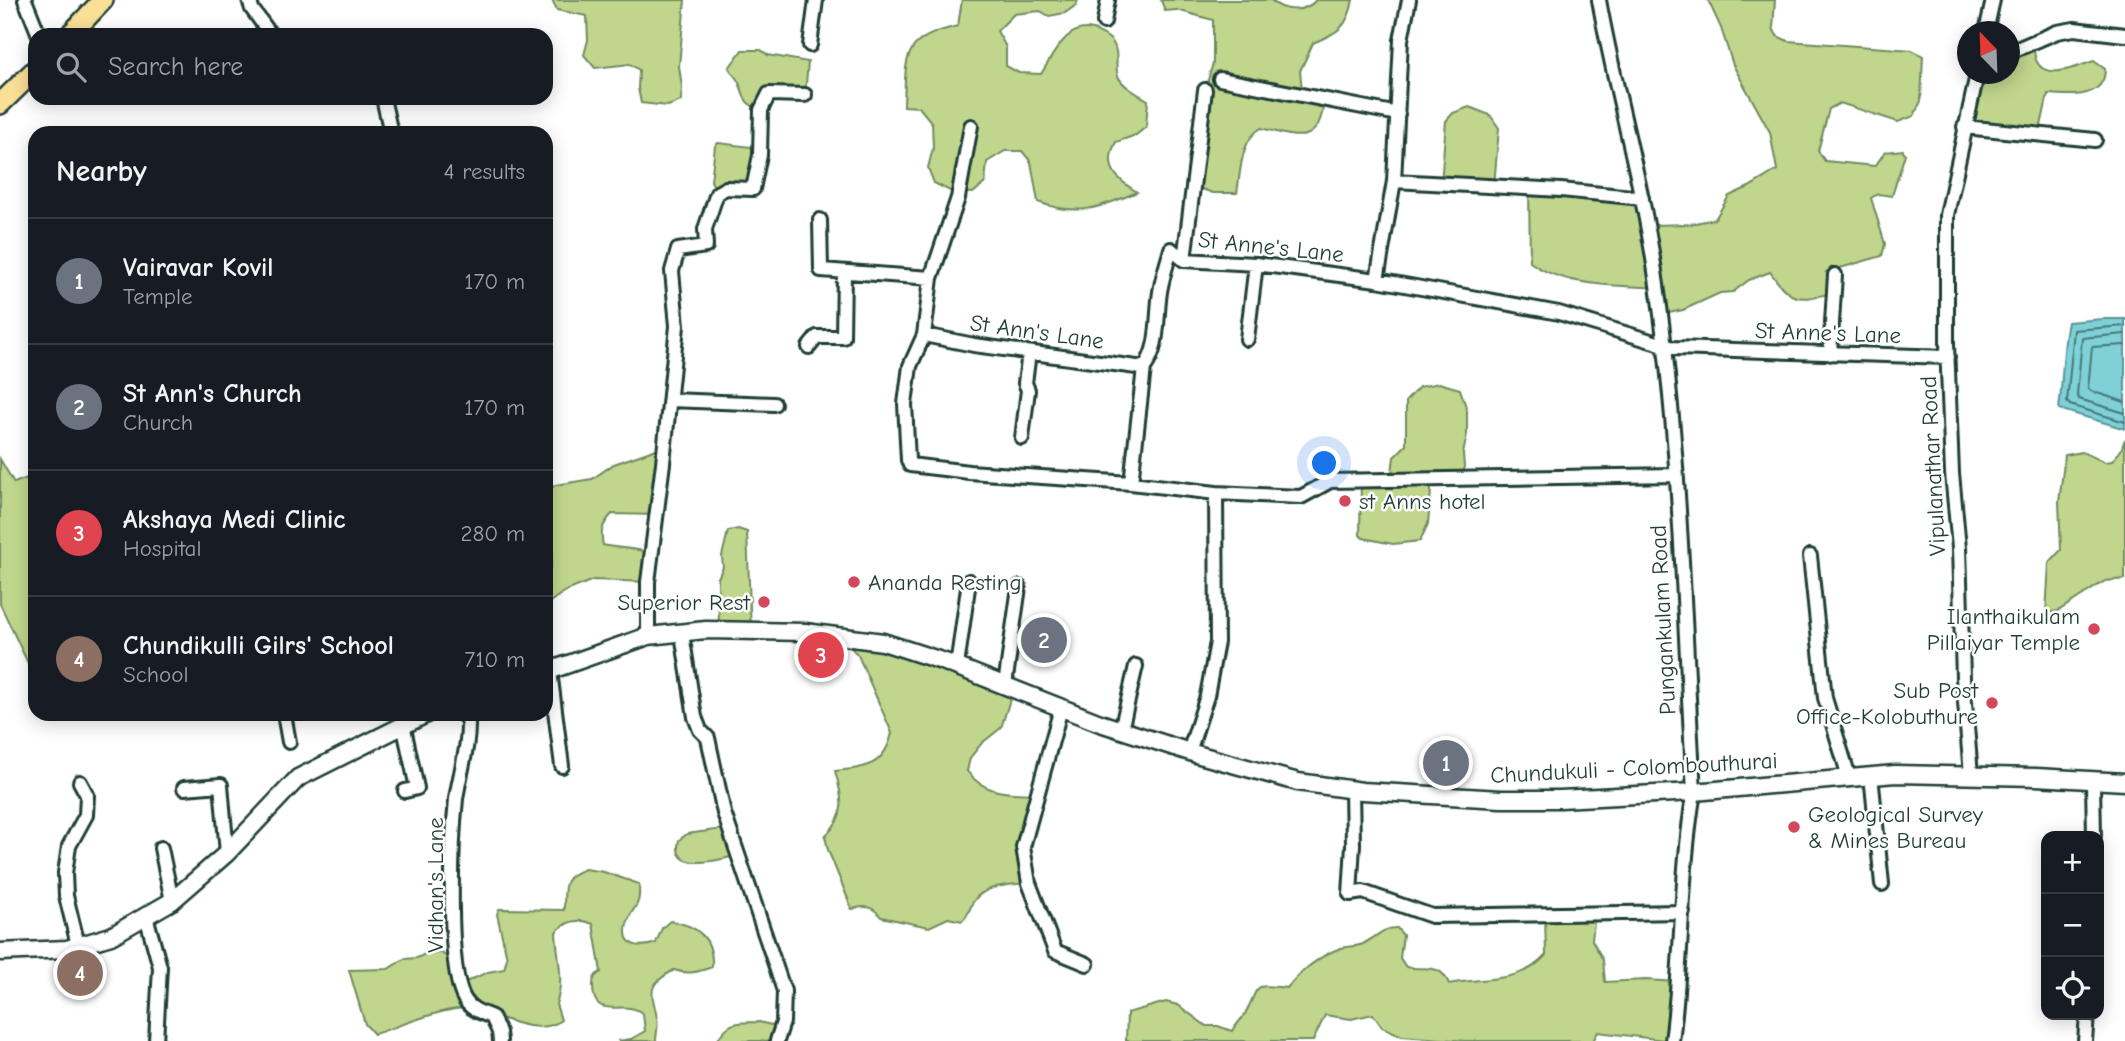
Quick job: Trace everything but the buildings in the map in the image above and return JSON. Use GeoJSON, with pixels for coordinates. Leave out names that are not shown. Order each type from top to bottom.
{"type":"FeatureCollection","features":[{"type":"Feature","properties":{"kind":"highway"},"geometry":{"type":"LineString","coordinates":[[77,28],[103,0]]}},
{"type":"Feature","properties":{"kind":"highway"},"geometry":{"type":"LineString","coordinates":[[0,104],[28,77]]}},
{"type":"Feature","properties":{"kind":"main road","name":"Chundukuli - Colombouthurai"},"geometry":{"type":"LineString","coordinates":[[553,670],[648,636],[706,630],[805,632],[883,642],[957,666],[1061,708],[1189,752],[1298,782],[1352,789],[1501,799],[1560,799],[1694,792],[1871,775],[1971,775],[2125,782]]}},
{"type":"Feature","properties":{"kind":"main road"},"geometry":{"type":"LineString","coordinates":[[0,952],[67,949],[111,936],[172,901],[228,853],[298,778],[410,721]]}},
{"type":"Feature","properties":{"kind":"street"},"geometry":{"type":"LineString","coordinates":[[25,0],[36,28]]}},
{"type":"Feature","properties":{"kind":"street"},"geometry":{"type":"LineString","coordinates":[[249,0],[251,9],[266,28]]}},
{"type":"Feature","properties":{"kind":"street"},"geometry":{"type":"LineString","coordinates":[[810,45],[816,0]]}},
{"type":"Feature","properties":{"kind":"street"},"geometry":{"type":"LineString","coordinates":[[1104,22],[1108,0]]}},
{"type":"Feature","properties":{"kind":"street"},"geometry":{"type":"LineString","coordinates":[[1377,280],[1394,181],[1401,40],[1409,0]]}},
{"type":"Feature","properties":{"kind":"street","name":"Pungankulam Road"},"geometry":{"type":"LineString","coordinates":[[1599,0],[1642,198],[1657,286],[1676,475],[1694,792],[1687,832],[1672,1041]]}},
{"type":"Feature","properties":{"kind":"street"},"geometry":{"type":"LineString","coordinates":[[1988,21],[1993,0]]}},
{"type":"Feature","properties":{"kind":"street"},"geometry":{"type":"LineString","coordinates":[[2020,48],[2057,32],[2074,29],[2125,35]]}},
{"type":"Feature","properties":{"kind":"street"},"geometry":{"type":"LineString","coordinates":[[1220,79],[1398,114]]}},
{"type":"Feature","properties":{"kind":"street","name":"Vipulanathar Road"},"geometry":{"type":"LineString","coordinates":[[1971,775],[1963,678],[1948,357],[1947,215],[1975,84]]}},
{"type":"Feature","properties":{"kind":"street"},"geometry":{"type":"LineString","coordinates":[[1184,260],[1205,90]]}},
{"type":"Feature","properties":{"kind":"street"},"geometry":{"type":"LineString","coordinates":[[648,636],[648,582],[677,326],[671,271],[677,250],[706,246],[705,229],[717,193],[726,188],[753,189],[760,155],[761,110],[769,94],[805,95]]}},
{"type":"Feature","properties":{"kind":"street"},"geometry":{"type":"LineString","coordinates":[[385,105],[389,126]]}},
{"type":"Feature","properties":{"kind":"street"},"geometry":{"type":"LineString","coordinates":[[971,127],[958,198],[931,278],[924,335],[911,366],[905,404],[910,465],[970,472],[1131,483],[1216,494],[1301,496],[1330,481],[1676,475]]}},
{"type":"Feature","properties":{"kind":"street"},"geometry":{"type":"LineString","coordinates":[[1964,127],[2095,140]]}},
{"type":"Feature","properties":{"kind":"street"},"geometry":{"type":"LineString","coordinates":[[1394,181],[1561,190],[1642,198]]}},
{"type":"Feature","properties":{"kind":"street"},"geometry":{"type":"LineString","coordinates":[[820,220],[821,270],[931,278]]}},
{"type":"Feature","properties":{"kind":"street","name":"St Anne's Lane"},"geometry":{"type":"LineString","coordinates":[[1131,483],[1144,368],[1150,360],[1154,343],[1160,290],[1171,250],[1184,260],[1256,264],[1377,280],[1559,313],[1665,346],[1948,357]]}},
{"type":"Feature","properties":{"kind":"street"},"geometry":{"type":"LineString","coordinates":[[1247,339],[1256,264]]}},
{"type":"Feature","properties":{"kind":"street"},"geometry":{"type":"LineString","coordinates":[[809,347],[817,337],[843,337],[844,272]]}},
{"type":"Feature","properties":{"kind":"street"},"geometry":{"type":"LineString","coordinates":[[1830,354],[1835,275]]}},
{"type":"Feature","properties":{"kind":"street","name":"St Ann's Lane"},"geometry":{"type":"LineString","coordinates":[[924,335],[1029,354],[1144,368]]}},
{"type":"Feature","properties":{"kind":"street"},"geometry":{"type":"LineString","coordinates":[[1022,438],[1029,354]]}},
{"type":"Feature","properties":{"kind":"street"},"geometry":{"type":"LineString","coordinates":[[670,400],[774,404]]}},
{"type":"Feature","properties":{"kind":"street"},"geometry":{"type":"LineString","coordinates":[[1189,752],[1207,696],[1217,642],[1216,494]]}},
{"type":"Feature","properties":{"kind":"street"},"geometry":{"type":"LineString","coordinates":[[1810,556],[1825,698],[1849,777]]}},
{"type":"Feature","properties":{"kind":"street"},"geometry":{"type":"LineString","coordinates":[[957,666],[969,581]]}},
{"type":"Feature","properties":{"kind":"street"},"geometry":{"type":"LineString","coordinates":[[1005,685],[1019,587]]}},
{"type":"Feature","properties":{"kind":"street"},"geometry":{"type":"LineString","coordinates":[[682,634],[695,717],[700,730],[708,738],[724,813],[784,991],[783,1022],[777,1041]]}},
{"type":"Feature","properties":{"kind":"street"},"geometry":{"type":"LineString","coordinates":[[1121,730],[1136,666]]}},
{"type":"Feature","properties":{"kind":"street"},"geometry":{"type":"LineString","coordinates":[[553,706],[562,766]]}},
{"type":"Feature","properties":{"kind":"street"},"geometry":{"type":"LineString","coordinates":[[1061,708],[1023,847],[1029,883],[1055,951],[1087,964]]}},
{"type":"Feature","properties":{"kind":"street"},"geometry":{"type":"LineString","coordinates":[[285,721],[289,742]]}},
{"type":"Feature","properties":{"kind":"street","name":"Vidhan's Lane"},"geometry":{"type":"LineString","coordinates":[[468,721],[469,736],[456,799],[452,888],[456,980],[465,1000],[473,1009],[492,1017],[500,1041]]}},
{"type":"Feature","properties":{"kind":"street"},"geometry":{"type":"LineString","coordinates":[[403,724],[417,788],[405,791]]}},
{"type":"Feature","properties":{"kind":"street"},"geometry":{"type":"LineString","coordinates":[[1871,775],[1882,884]]}},
{"type":"Feature","properties":{"kind":"street"},"geometry":{"type":"LineString","coordinates":[[78,945],[66,896],[65,873],[69,846],[86,815],[87,795],[80,782]]}},
{"type":"Feature","properties":{"kind":"street"},"geometry":{"type":"LineString","coordinates":[[2093,782],[2094,831]]}},
{"type":"Feature","properties":{"kind":"street"},"geometry":{"type":"LineString","coordinates":[[184,788],[221,785],[228,853]]}},
{"type":"Feature","properties":{"kind":"street"},"geometry":{"type":"LineString","coordinates":[[1352,789],[1350,894],[1363,892],[1432,916],[1683,912]]}},
{"type":"Feature","properties":{"kind":"street"},"geometry":{"type":"LineString","coordinates":[[161,848],[172,901]]}},
{"type":"Feature","properties":{"kind":"street"},"geometry":{"type":"LineString","coordinates":[[146,916],[160,967],[156,1041]]}},
{"type":"Feature","properties":{"kind":"street"},"geometry":{"type":"LineString","coordinates":[[2085,1041],[2087,1020]]}},
{"type":"Feature","properties":{"kind":"green space"},"geometry":{"type":"Polygon","coordinates":[[[552,0],[685,0],[679,66],[681,101],[668,106],[641,103],[639,70],[630,64],[595,68],[584,55],[588,40],[587,16],[557,10],[552,0]]]}},
{"type":"Feature","properties":{"kind":"green space"},"geometry":{"type":"Polygon","coordinates":[[[962,0],[1078,0],[1076,5],[1065,13],[1049,16],[1040,11],[1014,14],[997,31],[1006,47],[1006,66],[1019,73],[1041,74],[1056,49],[1077,30],[1096,31],[1110,39],[1116,51],[1120,80],[1148,100],[1146,127],[1136,135],[1116,142],[1111,159],[1114,172],[1137,192],[1088,209],[1052,207],[1038,202],[1031,162],[1022,151],[1005,151],[987,162],[985,183],[973,193],[952,192],[934,183],[928,168],[933,148],[932,123],[919,107],[904,106],[905,73],[911,51],[917,43],[940,31],[958,26],[962,0]]]}},
{"type":"Feature","properties":{"kind":"green space"},"geometry":{"type":"Polygon","coordinates":[[[1161,0],[1271,0],[1288,9],[1300,9],[1316,0],[1353,0],[1344,23],[1329,36],[1313,43],[1300,71],[1302,89],[1324,100],[1317,126],[1312,132],[1295,136],[1261,128],[1245,148],[1237,193],[1213,193],[1193,186],[1205,90],[1213,63],[1213,20],[1177,10],[1165,11],[1161,0]]]}},
{"type":"Feature","properties":{"kind":"green space"},"geometry":{"type":"Polygon","coordinates":[[[1708,0],[1775,0],[1773,28],[1777,36],[1788,41],[1912,50],[1923,56],[1921,101],[1914,116],[1898,122],[1840,103],[1829,109],[1818,151],[1825,161],[1875,166],[1885,152],[1903,150],[1905,154],[1892,196],[1878,194],[1871,198],[1885,244],[1882,256],[1826,272],[1834,293],[1797,297],[1784,290],[1770,272],[1749,280],[1733,292],[1720,293],[1683,310],[1664,314],[1660,288],[1576,281],[1559,277],[1530,262],[1529,188],[1649,195],[1654,225],[1690,224],[1715,219],[1729,196],[1777,170],[1770,132],[1733,65],[1708,0]]]}},
{"type":"Feature","properties":{"kind":"green space"},"geometry":{"type":"Polygon","coordinates":[[[2033,43],[2036,60],[2040,67],[2047,70],[2062,71],[2094,61],[2105,69],[2103,79],[2093,91],[2085,94],[2048,94],[2039,135],[1964,127],[1975,84],[2020,84],[2020,48],[2033,43]]]}},
{"type":"Feature","properties":{"kind":"green space"},"geometry":{"type":"Polygon","coordinates":[[[742,50],[761,50],[768,55],[808,62],[805,95],[769,94],[761,110],[750,104],[745,100],[738,81],[729,68],[742,50]]]}},
{"type":"Feature","properties":{"kind":"green space"},"geometry":{"type":"Polygon","coordinates":[[[1469,107],[1490,115],[1499,128],[1494,186],[1441,184],[1446,121],[1453,113],[1469,107]]]}},
{"type":"Feature","properties":{"kind":"green space"},"geometry":{"type":"Polygon","coordinates":[[[718,143],[760,148],[753,189],[717,193],[711,181],[715,146],[718,143]]]}},
{"type":"Feature","properties":{"kind":"green space"},"geometry":{"type":"Polygon","coordinates":[[[1439,383],[1460,389],[1467,410],[1467,434],[1463,454],[1465,479],[1432,480],[1428,524],[1420,541],[1393,544],[1363,538],[1360,535],[1361,481],[1391,480],[1394,457],[1406,445],[1406,401],[1419,387],[1439,383]]]}},
{"type":"Feature","properties":{"kind":"green space"},"geometry":{"type":"Polygon","coordinates":[[[2125,439],[2125,579],[2105,581],[2058,611],[2046,613],[2049,563],[2061,550],[2059,502],[2065,455],[2082,452],[2105,462],[2112,461],[2121,450],[2125,439]]]}},
{"type":"Feature","properties":{"kind":"green space"},"geometry":{"type":"Polygon","coordinates":[[[665,446],[657,515],[612,514],[602,532],[603,545],[651,553],[648,582],[593,580],[564,592],[553,600],[553,487],[592,479],[614,464],[665,446]]]}},
{"type":"Feature","properties":{"kind":"green space"},"geometry":{"type":"Polygon","coordinates":[[[0,459],[14,483],[28,478],[28,663],[0,604],[0,459]]]}},
{"type":"Feature","properties":{"kind":"green space"},"geometry":{"type":"Polygon","coordinates":[[[738,529],[747,532],[751,631],[719,630],[718,578],[723,567],[722,556],[728,531],[738,529]]]}},
{"type":"Feature","properties":{"kind":"green space"},"geometry":{"type":"Polygon","coordinates":[[[841,637],[1013,690],[1001,728],[982,743],[970,758],[967,771],[981,785],[990,789],[1007,793],[1037,794],[1023,847],[1029,883],[1006,885],[984,892],[973,902],[962,921],[948,918],[929,927],[881,917],[869,907],[852,909],[825,836],[840,814],[841,798],[835,771],[872,764],[884,753],[892,733],[858,655],[841,637]]]}},
{"type":"Feature","properties":{"kind":"green space"},"geometry":{"type":"Polygon","coordinates":[[[729,828],[739,855],[699,862],[682,858],[678,851],[679,840],[687,834],[729,828]]]}},
{"type":"Feature","properties":{"kind":"green space"},"geometry":{"type":"Polygon","coordinates":[[[585,869],[604,872],[639,884],[639,899],[630,916],[626,932],[627,938],[634,945],[656,943],[662,928],[670,921],[696,930],[707,941],[712,967],[693,972],[674,970],[655,985],[653,995],[658,1021],[656,1041],[618,1041],[631,1039],[645,1031],[643,1014],[636,1009],[611,1008],[598,1004],[594,997],[593,983],[601,972],[593,924],[583,921],[568,923],[556,932],[560,977],[556,1004],[561,1020],[552,1025],[530,1026],[463,1008],[438,1013],[374,1034],[365,1024],[349,970],[388,969],[404,959],[417,958],[427,953],[441,953],[455,962],[459,985],[488,972],[504,969],[507,958],[497,914],[499,909],[564,910],[564,889],[568,880],[585,869]]]}},
{"type":"Feature","properties":{"kind":"green space"},"geometry":{"type":"Polygon","coordinates":[[[1595,914],[1592,940],[1603,960],[1605,982],[1678,982],[1672,1041],[1598,1032],[1593,1041],[1466,1041],[1402,1036],[1382,1027],[1373,1014],[1351,1019],[1325,1015],[1313,1041],[1126,1041],[1127,1013],[1166,1002],[1178,1005],[1206,1026],[1218,1026],[1232,1031],[1258,988],[1287,988],[1304,970],[1326,955],[1341,948],[1363,944],[1388,929],[1397,928],[1403,935],[1400,958],[1406,967],[1437,970],[1449,984],[1501,978],[1525,971],[1546,955],[1545,915],[1595,914]]]}},
{"type":"Feature","properties":{"kind":"green space"},"geometry":{"type":"Polygon","coordinates":[[[759,1022],[780,1027],[777,1041],[717,1041],[729,1026],[759,1022]]]}},
{"type":"Feature","properties":{"kind":"water"},"geometry":{"type":"Polygon","coordinates":[[[2125,319],[2125,429],[2059,409],[2068,322],[2125,319]]]}},
{"type":"Feature","properties":{"kind":"place","name":"st Anns hotel"},"geometry":{"type":"Point","coordinates":[1345,501]}},
{"type":"Feature","properties":{"kind":"place","name":"Ananda Resting"},"geometry":{"type":"Point","coordinates":[854,582]}},
{"type":"Feature","properties":{"kind":"place","name":"Superior Rest"},"geometry":{"type":"Point","coordinates":[764,602]}},
{"type":"Feature","properties":{"kind":"place","name":"Ilanthaikulam Pillaiyar Temple"},"geometry":{"type":"Point","coordinates":[2094,629]}},
{"type":"Feature","properties":{"kind":"place","name":"St Ann's Church"},"geometry":{"type":"Point","coordinates":[1044,640]}},
{"type":"Feature","properties":{"kind":"place","name":"Akshaya Medi Clinic"},"geometry":{"type":"Point","coordinates":[821,655]}},
{"type":"Feature","properties":{"kind":"place","name":"Sub Post Office-Kolobuthure"},"geometry":{"type":"Point","coordinates":[1992,703]}},
{"type":"Feature","properties":{"kind":"place","name":"Vairavar Kovil"},"geometry":{"type":"Point","coordinates":[1446,763]}},
{"type":"Feature","properties":{"kind":"place","name":"Geological Survey & Mines Bureau"},"geometry":{"type":"Point","coordinates":[1794,827]}},
{"type":"Feature","properties":{"kind":"place","name":"Chundikulli Gilrs' School"},"geometry":{"type":"Point","coordinates":[80,973]}}]}
